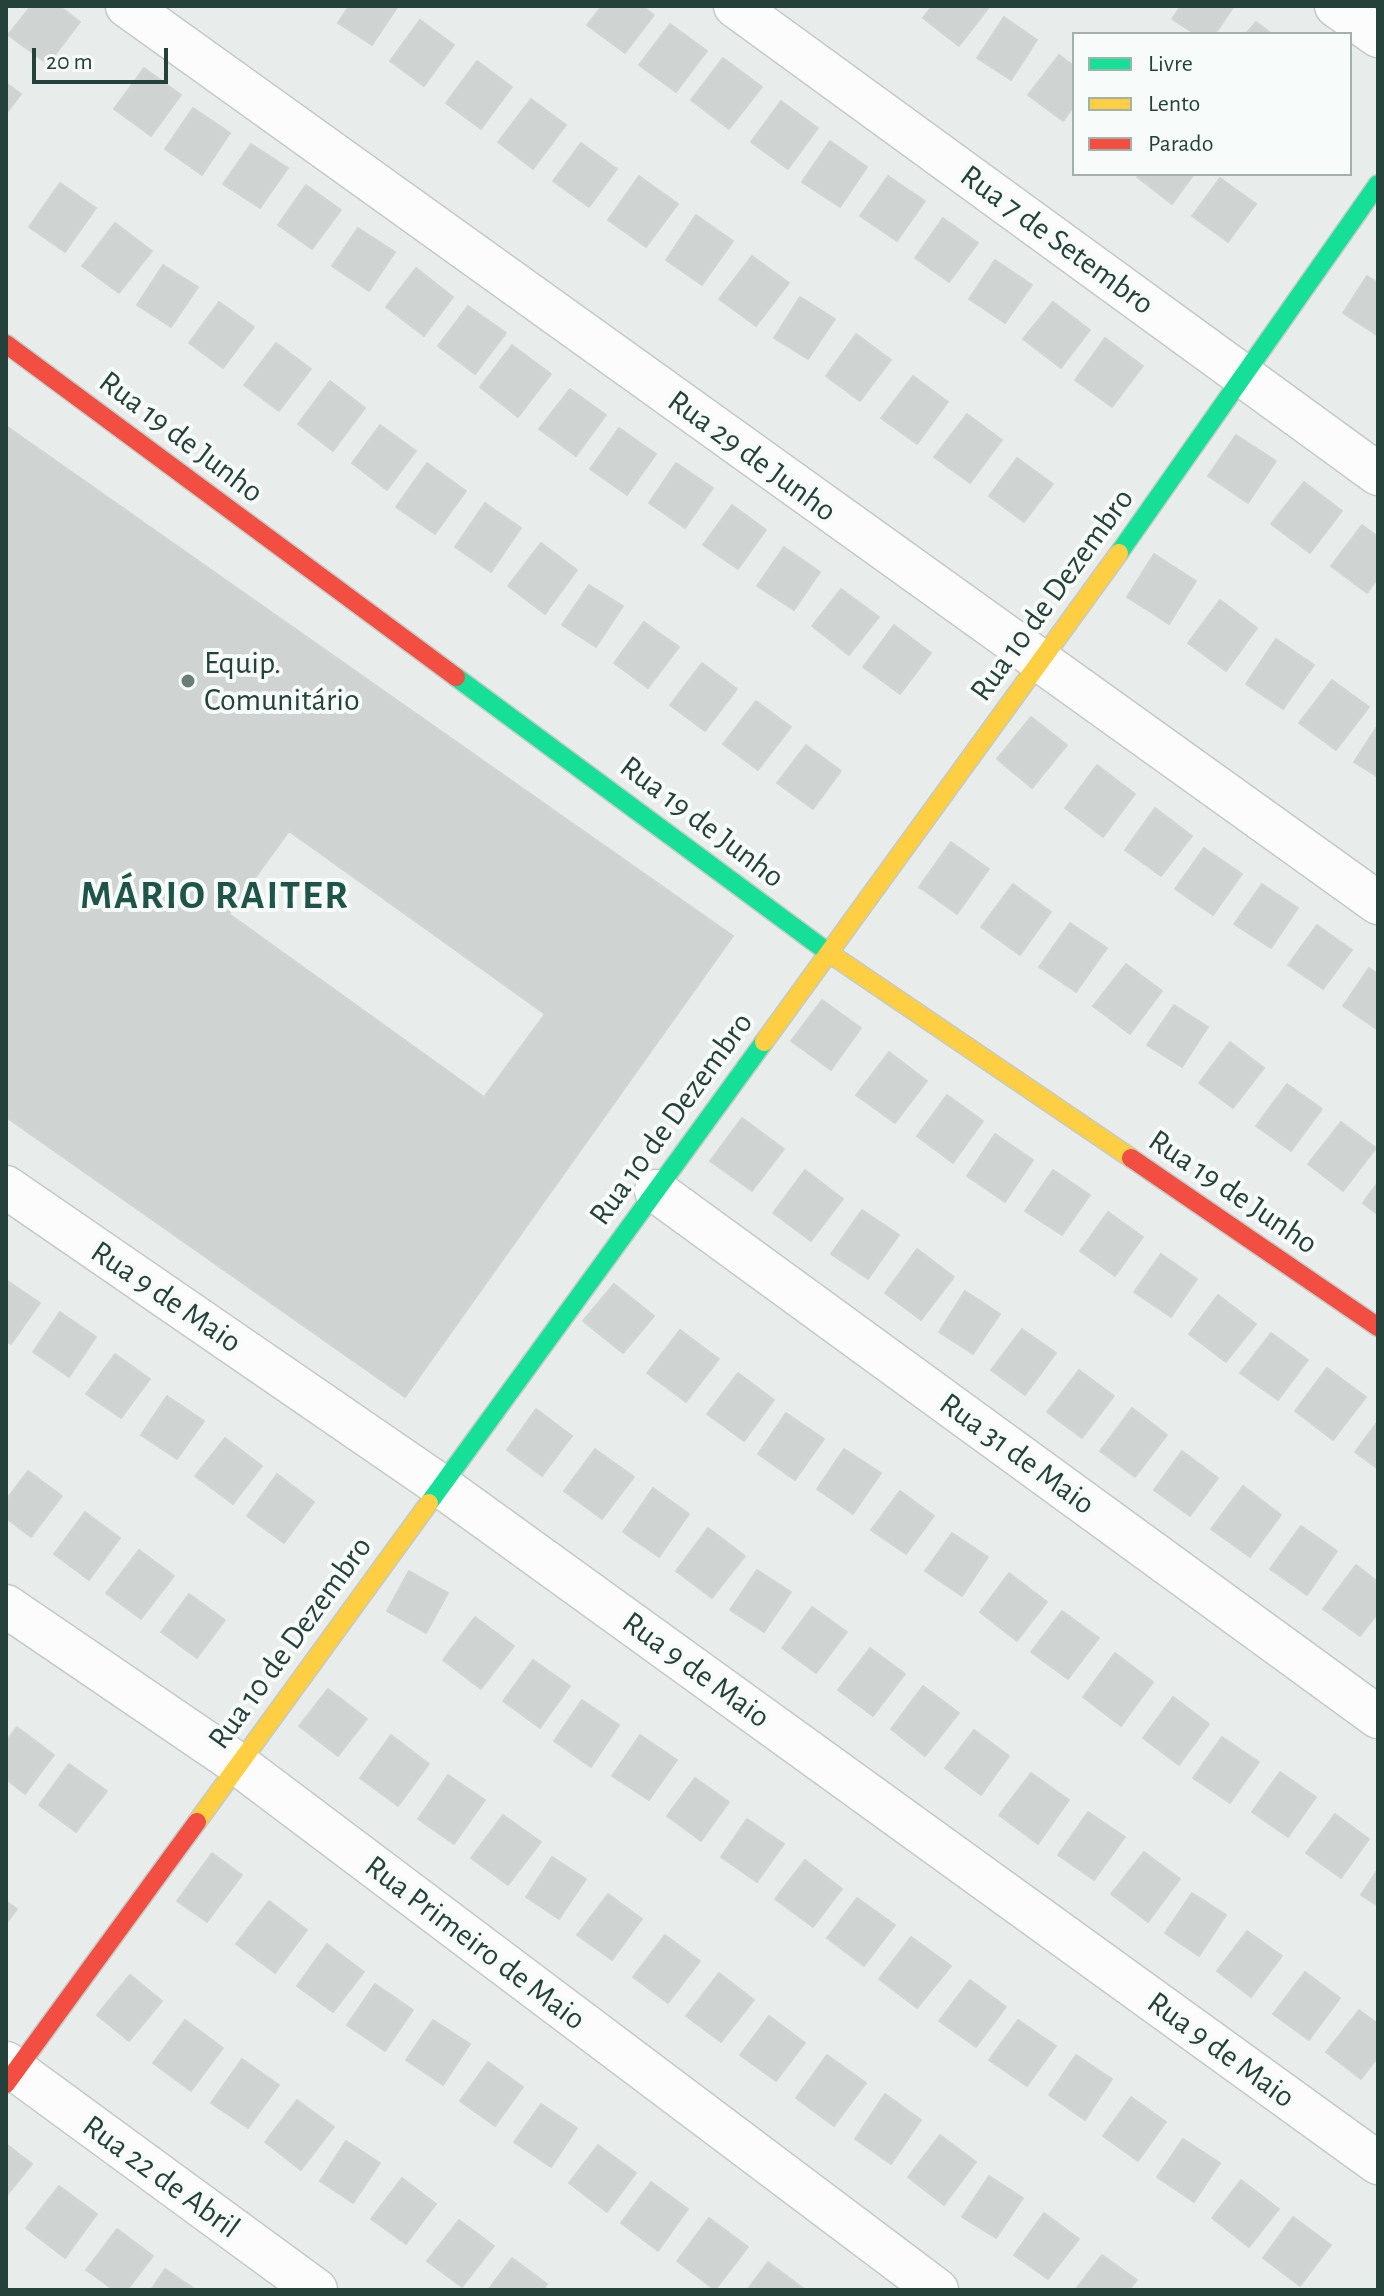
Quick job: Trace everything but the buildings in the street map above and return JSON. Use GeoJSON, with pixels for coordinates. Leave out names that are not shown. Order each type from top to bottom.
{"type":"FeatureCollection","features":[{"type":"Feature","properties":{"kind":"street","name":"Rua 29 de Junho"},"geometry":{"type":"LineString","coordinates":[[127,6],[1378,903]]}},
{"type":"Feature","properties":{"kind":"street","name":"Rua 7 de Setembro"},"geometry":{"type":"LineString","coordinates":[[735,6],[1378,474]]}},
{"type":"Feature","properties":{"kind":"street"},"geometry":{"type":"LineString","coordinates":[[1336,6],[1378,36]]}},
{"type":"Feature","properties":{"kind":"street","name":"Rua 10 de Dezembro"},"geometry":{"type":"LineString","coordinates":[[9,2072],[238,1764],[1040,663],[1246,377],[1378,184]]}},
{"type":"Feature","properties":{"kind":"street","name":"Rua 19 de Junho"},"geometry":{"type":"LineString","coordinates":[[6,344],[829,953],[1378,1327]]}},
{"type":"Feature","properties":{"kind":"street","name":"Rua 9 de Maio"},"geometry":{"type":"LineString","coordinates":[[6,1187],[441,1486],[1378,2163]]}},
{"type":"Feature","properties":{"kind":"street","name":"Rua 31 de Maio"},"geometry":{"type":"LineString","coordinates":[[656,1191],[1378,1717]]}},
{"type":"Feature","properties":{"kind":"street","name":"Rua Primeiro de Maio"},"geometry":{"type":"LineString","coordinates":[[6,1606],[238,1764],[937,2290]]}},
{"type":"Feature","properties":{"kind":"street","name":"Rua 22 de Abril"},"geometry":{"type":"LineString","coordinates":[[9,2072],[316,2290]]}},
{"type":"Feature","properties":{"kind":"traffic: fast"},"geometry":{"type":"LineString","coordinates":[[1119,553],[1378,184]]}},
{"type":"Feature","properties":{"kind":"traffic: fast"},"geometry":{"type":"LineString","coordinates":[[456,677],[829,953]]}},
{"type":"Feature","properties":{"kind":"traffic: fast"},"geometry":{"type":"LineString","coordinates":[[429,1503],[764,1042]]}},
{"type":"Feature","properties":{"kind":"traffic: slow"},"geometry":{"type":"LineString","coordinates":[[764,1042],[1119,553]]}},
{"type":"Feature","properties":{"kind":"traffic: slow"},"geometry":{"type":"LineString","coordinates":[[829,953],[1131,1158]]}},
{"type":"Feature","properties":{"kind":"traffic: slow"},"geometry":{"type":"LineString","coordinates":[[197,1822],[429,1503]]}},
{"type":"Feature","properties":{"kind":"traffic: jam"},"geometry":{"type":"LineString","coordinates":[[6,344],[456,677]]}},
{"type":"Feature","properties":{"kind":"traffic: jam"},"geometry":{"type":"LineString","coordinates":[[1131,1158],[1378,1327]]}},
{"type":"Feature","properties":{"kind":"traffic: jam"},"geometry":{"type":"LineString","coordinates":[[6,2084],[197,1822]]}},
{"type":"Feature","properties":{"kind":"place","name":"Equip. Comunitário"},"geometry":{"type":"Point","coordinates":[188,681]}},
{"type":"Feature","properties":{"kind":"district","name":"MÁRIO RAITER"},"geometry":{"type":"Point","coordinates":[215,896]}}]}
